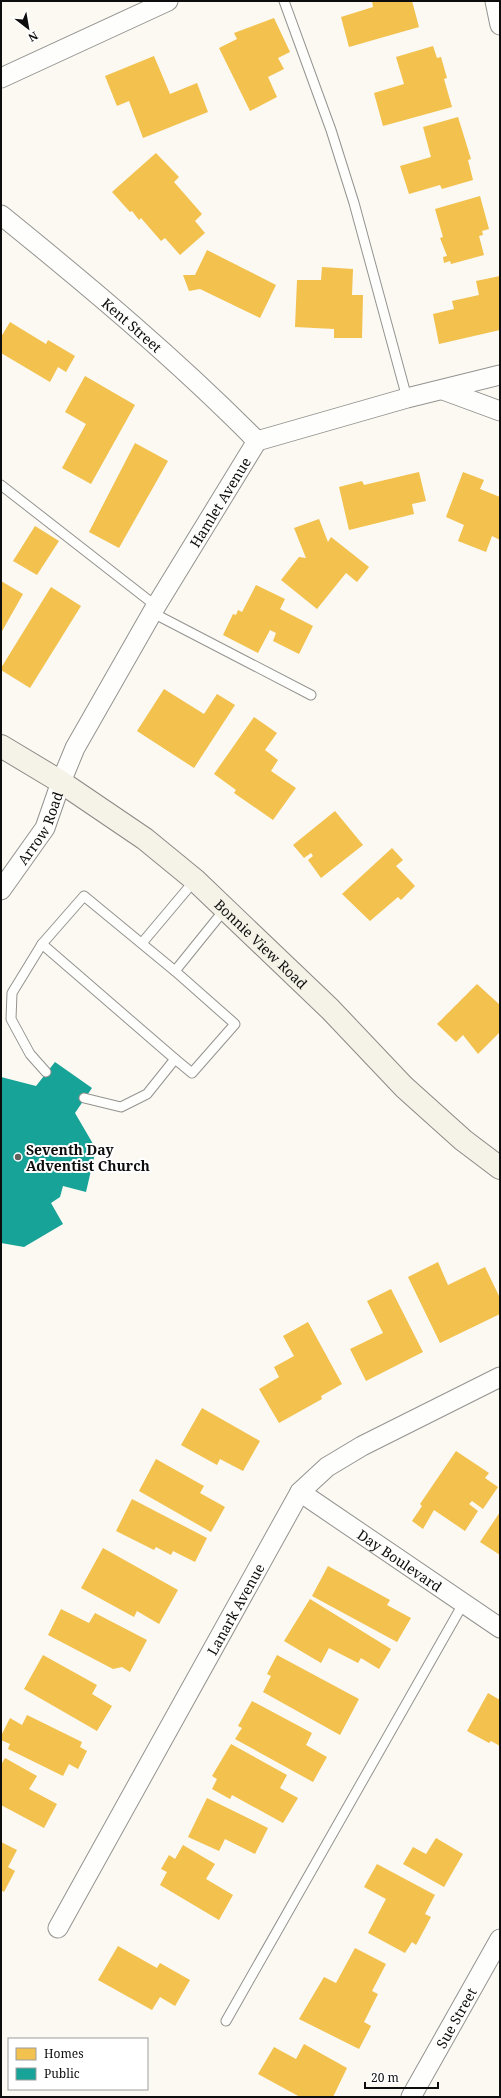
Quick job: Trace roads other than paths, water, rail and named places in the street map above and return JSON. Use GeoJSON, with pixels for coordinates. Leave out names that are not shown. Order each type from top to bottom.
{"type":"FeatureCollection","features":[{"type":"Feature","properties":{"kind":"street"},"geometry":{"type":"LineString","coordinates":[[1,78],[168,1]]}},
{"type":"Feature","properties":{"kind":"street"},"geometry":{"type":"LineString","coordinates":[[495,1],[500,25]]}},
{"type":"Feature","properties":{"kind":"street","name":"Kent Street"},"geometry":{"type":"LineString","coordinates":[[1,215],[62,264],[209,392],[257,441]]}},
{"type":"Feature","properties":{"kind":"street","name":"Hamlet Avenue"},"geometry":{"type":"LineString","coordinates":[[61,782],[75,748],[155,609],[257,441],[408,398],[500,375]]}},
{"type":"Feature","properties":{"kind":"street"},"geometry":{"type":"LineString","coordinates":[[443,390],[500,411]]}},
{"type":"Feature","properties":{"kind":"street","name":"Bonnie View Road"},"geometry":{"type":"LineString","coordinates":[[1,746],[61,782],[145,839],[195,880],[330,1009],[404,1087],[464,1140],[500,1168]]}},
{"type":"Feature","properties":{"kind":"street","name":"Arrow Road"},"geometry":{"type":"LineString","coordinates":[[1,890],[45,828],[61,782]]}},
{"type":"Feature","properties":{"kind":"street","name":"Lanark Avenue"},"geometry":{"type":"LineString","coordinates":[[58,1928],[300,1492],[333,1463],[362,1446],[500,1377]]}},
{"type":"Feature","properties":{"kind":"street","name":"Day Boulevard"},"geometry":{"type":"LineString","coordinates":[[300,1492],[500,1628]]}},
{"type":"Feature","properties":{"kind":"street","name":"Sue Street"},"geometry":{"type":"LineString","coordinates":[[411,2097],[500,1939]]}},
{"type":"Feature","properties":{"kind":"lane"},"geometry":{"type":"LineString","coordinates":[[284,1],[331,130],[354,203],[408,398]]}},
{"type":"Feature","properties":{"kind":"lane"},"geometry":{"type":"LineString","coordinates":[[1,484],[155,609],[311,695]]}},
{"type":"Feature","properties":{"kind":"lane"},"geometry":{"type":"LineString","coordinates":[[142,943],[195,880]]}},
{"type":"Feature","properties":{"kind":"lane"},"geometry":{"type":"LineString","coordinates":[[42,944],[192,1073],[234,1024],[174,970],[84,896],[42,944],[12,993],[11,1019],[30,1054],[46,1072]]}},
{"type":"Feature","properties":{"kind":"lane"},"geometry":{"type":"LineString","coordinates":[[174,970],[226,908]]}},
{"type":"Feature","properties":{"kind":"lane"},"geometry":{"type":"LineString","coordinates":[[84,1098],[121,1107],[147,1094],[175,1059]]}},
{"type":"Feature","properties":{"kind":"lane"},"geometry":{"type":"LineString","coordinates":[[226,2021],[463,1604]]}},
{"type":"Feature","properties":{"kind":"place","name":"Seventh Day Adventist Church"},"geometry":{"type":"Point","coordinates":[18,1157]}}]}
